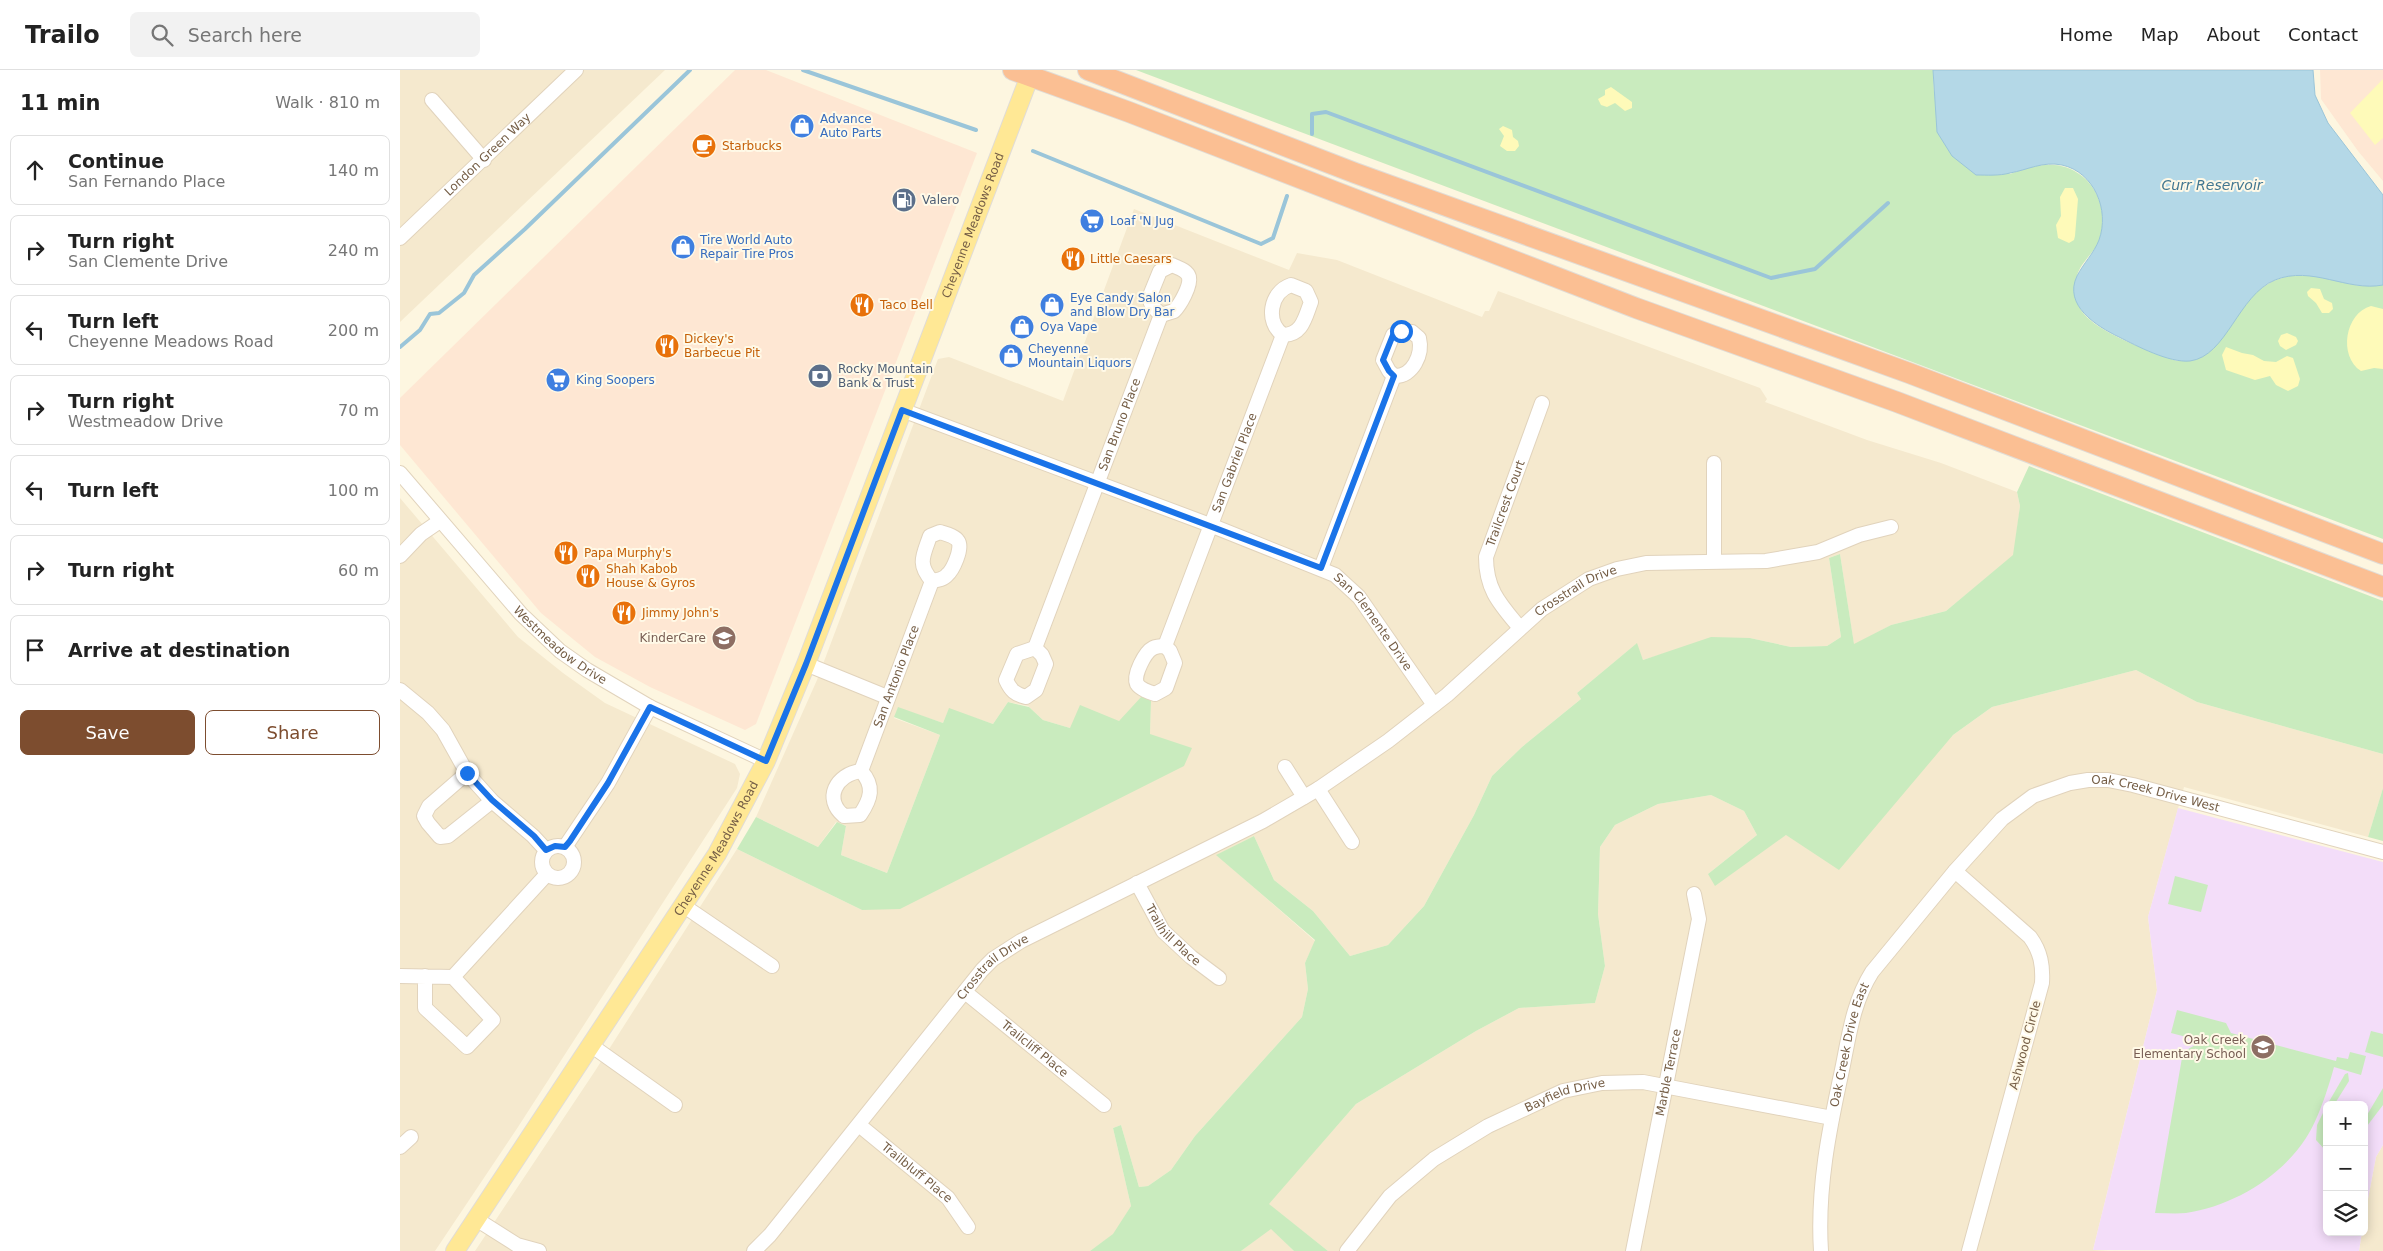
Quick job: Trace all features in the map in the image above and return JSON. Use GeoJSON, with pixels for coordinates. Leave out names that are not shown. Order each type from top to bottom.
{"type":"FeatureCollection","features":[{"type":"Feature","properties":{"kind":"highway"},"geometry":{"type":"LineString","coordinates":[[1088,70],[1364,176],[1908,372],[2383,554]]}},
{"type":"Feature","properties":{"kind":"highway"},"geometry":{"type":"LineString","coordinates":[[1025,72],[1636,308],[1897,402],[2383,587]]}},
{"type":"Feature","properties":{"kind":"main road","name":"Cheyenne Meadows Road"},"geometry":{"type":"LineString","coordinates":[[455,1251],[684,906],[717,854],[766,761],[806,664],[902,410],[1025,72]]}},
{"type":"Feature","properties":{"kind":"street","name":"London Green Way"},"geometry":{"type":"LineString","coordinates":[[401,234],[484,160],[576,70]]}},
{"type":"Feature","properties":{"kind":"street"},"geometry":{"type":"LineString","coordinates":[[432,100],[484,160]]}},
{"type":"Feature","properties":{"kind":"street","name":"San Bruno Place"},"geometry":{"type":"LineString","coordinates":[[1035,648],[1161,315]]}},
{"type":"Feature","properties":{"kind":"street","name":"San Gabriel Place"},"geometry":{"type":"LineString","coordinates":[[1165,646],[1283,335]]}},
{"type":"Feature","properties":{"kind":"street"},"geometry":{"type":"LineString","coordinates":[[1321,568],[1394,376]]}},
{"type":"Feature","properties":{"kind":"street","name":"Trailcrest Court"},"geometry":{"type":"LineString","coordinates":[[1520,628],[1495,597],[1490,587],[1487,576],[1486,556],[1542,403]]}},
{"type":"Feature","properties":{"kind":"street","name":"San Clemente Drive"},"geometry":{"type":"LineString","coordinates":[[902,410],[1321,568],[1343,581],[1360,596],[1434,705]]}},
{"type":"Feature","properties":{"kind":"street"},"geometry":{"type":"LineString","coordinates":[[1714,464],[1714,561]]}},
{"type":"Feature","properties":{"kind":"street","name":"Westmeadow Drive"},"geometry":{"type":"LineString","coordinates":[[400,473],[440,522],[521,614],[560,651],[587,670],[650,707],[766,761]]}},
{"type":"Feature","properties":{"kind":"street"},"geometry":{"type":"LineString","coordinates":[[400,556],[421,534],[440,522]]}},
{"type":"Feature","properties":{"kind":"street","name":"Crosstrail Drive"},"geometry":{"type":"LineString","coordinates":[[760,1249],[982,970],[1006,950],[1263,821],[1318,789],[1366,758],[1434,705],[1520,628],[1574,587],[1604,573],[1646,563],[1744,562],[1785,559],[1818,552],[1859,535],[1891,527]]}},
{"type":"Feature","properties":{"kind":"street","name":"San Antonio Place"},"geometry":{"type":"LineString","coordinates":[[861,771],[887,697],[932,581]]}},
{"type":"Feature","properties":{"kind":"street"},"geometry":{"type":"LineString","coordinates":[[806,664],[887,697]]}},
{"type":"Feature","properties":{"kind":"street"},"geometry":{"type":"LineString","coordinates":[[400,690],[428,713],[443,730],[467,773],[492,800],[534,836],[546,850]]}},
{"type":"Feature","properties":{"kind":"street"},"geometry":{"type":"LineString","coordinates":[[565,847],[608,783],[650,707]]}},
{"type":"Feature","properties":{"kind":"street"},"geometry":{"type":"LineString","coordinates":[[1285,767],[1304,797]]}},
{"type":"Feature","properties":{"kind":"street"},"geometry":{"type":"LineString","coordinates":[[467,773],[429,806],[424,816],[440,837],[448,836],[492,800]]}},
{"type":"Feature","properties":{"kind":"street","name":"Oak Creek Drive West"},"geometry":{"type":"LineString","coordinates":[[1955,871],[2002,819],[2017,806],[2051,788],[2088,780],[2108,780],[2133,785],[2383,852]]}},
{"type":"Feature","properties":{"kind":"street"},"geometry":{"type":"LineString","coordinates":[[1318,789],[1352,842]]}},
{"type":"Feature","properties":{"kind":"street"},"geometry":{"type":"LineString","coordinates":[[555,846],[565,847],[574,860],[572,871],[563,878],[547,874],[541,864],[543,854],[546,850],[555,846]]}},
{"type":"Feature","properties":{"kind":"street","name":"Oak Creek Drive East"},"geometry":{"type":"LineString","coordinates":[[1820,1251],[1820,1186],[1855,1007],[1862,988],[1872,972],[1955,871]]}},
{"type":"Feature","properties":{"kind":"street","name":"Ashwood Circle"},"geometry":{"type":"LineString","coordinates":[[1955,871],[2030,937],[2036,946],[2043,970],[2042,983],[1968,1251]]}},
{"type":"Feature","properties":{"kind":"street"},"geometry":{"type":"LineString","coordinates":[[454,977],[547,874]]}},
{"type":"Feature","properties":{"kind":"street","name":"Trailhill Place"},"geometry":{"type":"LineString","coordinates":[[1137,883],[1163,931],[1191,958],[1219,978]]}},
{"type":"Feature","properties":{"kind":"street","name":"Marble Terrace"},"geometry":{"type":"LineString","coordinates":[[1633,1251],[1699,919],[1694,894]]}},
{"type":"Feature","properties":{"kind":"street"},"geometry":{"type":"LineString","coordinates":[[684,906],[772,966]]}},
{"type":"Feature","properties":{"kind":"street"},"geometry":{"type":"LineString","coordinates":[[400,976],[425,976],[454,977],[493,1020],[467,1047],[425,1008],[425,976]]}},
{"type":"Feature","properties":{"kind":"street","name":"Trailcliff Place"},"geometry":{"type":"LineString","coordinates":[[965,992],[1104,1105]]}},
{"type":"Feature","properties":{"kind":"street"},"geometry":{"type":"LineString","coordinates":[[592,1046],[675,1104]]}},
{"type":"Feature","properties":{"kind":"street","name":"Bayfield Drive"},"geometry":{"type":"LineString","coordinates":[[1347,1251],[1379,1210],[1403,1184],[1434,1159],[1488,1126],[1543,1099],[1581,1087],[1623,1082],[1665,1086],[1832,1118]]}},
{"type":"Feature","properties":{"kind":"street","name":"Trailbluff Place"},"geometry":{"type":"LineString","coordinates":[[859,1125],[948,1198],[968,1228]]}},
{"type":"Feature","properties":{"kind":"street"},"geometry":{"type":"LineString","coordinates":[[400,1147],[411,1137]]}},
{"type":"Feature","properties":{"kind":"street"},"geometry":{"type":"LineString","coordinates":[[476,1219],[517,1244],[539,1251]]}},
{"type":"Feature","properties":{"kind":"shaded area"},"geometry":{"type":"Polygon","coordinates":[[[400,70],[665,70],[400,322],[400,70]]]}},
{"type":"Feature","properties":{"kind":"shaded area"},"geometry":{"type":"Polygon","coordinates":[[[735,70],[766,70],[977,153],[756,724],[745,730],[650,687],[595,657],[541,613],[400,445],[400,398],[735,70]]]}},
{"type":"Feature","properties":{"kind":"shaded area"},"geometry":{"type":"Polygon","coordinates":[[[2320,70],[2383,70],[2383,181],[2358,151],[2321,99],[2320,70]]]}},
{"type":"Feature","properties":{"kind":"shaded area"},"geometry":{"type":"Polygon","coordinates":[[[1134,209],[1289,270],[1297,253],[1337,260],[1482,317],[1485,311],[1489,311],[1498,291],[1760,388],[1767,399],[1765,402],[1867,440],[1941,463],[2017,492],[2020,506],[2014,555],[1946,611],[1891,625],[1854,645],[1840,554],[1829,558],[1841,637],[1827,646],[1791,647],[1750,638],[1672,651],[1643,660],[1636,644],[1577,693],[1581,699],[1522,747],[1492,776],[1474,815],[1424,906],[1388,945],[1350,956],[1313,911],[1274,880],[1254,836],[1217,855],[1315,941],[1305,963],[1308,989],[1302,1017],[1195,1136],[1171,1170],[1148,1186],[1139,1187],[1121,1125],[1113,1128],[1131,1206],[1114,1234],[1090,1251],[475,1251],[595,1071],[737,849],[862,910],[1150,734],[1151,701],[1119,721],[1070,728],[1043,720],[1028,706],[1008,702],[993,724],[949,709],[943,723],[898,708],[894,718],[940,735],[887,873],[841,855],[846,826],[836,822],[818,847],[756,817],[817,680],[938,359],[949,357],[1063,401],[1134,209]]]}},
{"type":"Feature","properties":{"kind":"shaded area"},"geometry":{"type":"Polygon","coordinates":[[[400,498],[518,637],[605,703],[735,764],[740,774],[737,788],[518,1127],[435,1251],[400,1251],[400,498]]]}},
{"type":"Feature","properties":{"kind":"shaded area"},"geometry":{"type":"Polygon","coordinates":[[[2136,670],[2197,702],[2383,754],[2383,788],[2368,837],[2184,787],[2148,917],[2157,990],[2093,1250],[2108,1251],[1328,1251],[1268,1204],[1356,1104],[1476,1031],[1519,1008],[1595,1003],[1605,966],[1598,914],[1600,847],[1615,825],[1658,804],[1711,795],[1744,811],[1757,835],[1708,874],[1786,835],[1953,735],[1992,707],[2136,670]]]}},
{"type":"Feature","properties":{"kind":"shaded area","name":"Oak Creek Elementary School"},"geometry":{"type":"Polygon","coordinates":[[[2178,808],[2383,862],[2383,1145],[2376,1157],[2368,1199],[2368,1101],[2323,1101],[2323,1236],[2361,1236],[2359,1251],[2093,1250],[2157,990],[2148,917],[2178,808]]]}},
{"type":"Feature","properties":{"kind":"shaded area"},"geometry":{"type":"Polygon","coordinates":[[[2383,1145],[2383,1251],[2359,1251],[2361,1236],[2368,1236],[2368,1199],[2376,1157],[2383,1145]]]}},
{"type":"Feature","properties":{"kind":"shaded area"},"geometry":{"type":"Polygon","coordinates":[[[1271,1228],[1294,1251],[1241,1251],[1271,1228]]]}},
{"type":"Feature","properties":{"kind":"green space"},"geometry":{"type":"Polygon","coordinates":[[[1136,70],[1933,70],[1934,92],[2010,174],[2037,166],[2055,165],[2073,170],[2082,176],[2094,189],[2101,205],[2102,232],[2097,245],[2081,267],[2077,276],[2078,303],[2085,315],[2095,324],[2123,340],[2177,361],[2260,289],[2273,281],[2288,276],[2313,276],[2360,286],[2383,285],[2383,539],[1136,70]]]}},
{"type":"Feature","properties":{"kind":"green space"},"geometry":{"type":"Polygon","coordinates":[[[2029,466],[2383,601],[2383,754],[2197,702],[2136,670],[1992,707],[1953,735],[1839,870],[1786,835],[1715,886],[1708,874],[1757,835],[1744,811],[1711,795],[1658,804],[1615,825],[1600,847],[1598,914],[1605,966],[1595,1003],[1519,1008],[1476,1031],[1356,1104],[1269,1204],[1328,1251],[1294,1251],[1271,1229],[1241,1251],[1090,1251],[1113,1234],[1131,1206],[1113,1128],[1121,1125],[1139,1187],[1148,1186],[1171,1170],[1195,1136],[1302,1017],[1308,989],[1305,963],[1315,940],[1216,855],[1254,836],[1274,880],[1313,911],[1350,956],[1388,945],[1424,906],[1474,815],[1492,776],[1522,747],[1581,699],[1577,693],[1637,643],[1643,660],[1711,637],[1750,638],[1791,647],[1827,646],[1841,637],[1829,558],[1840,554],[1854,644],[1891,625],[1946,611],[2013,555],[2020,506],[2017,492],[2029,466]]]}},
{"type":"Feature","properties":{"kind":"green space"},"geometry":{"type":"Polygon","coordinates":[[[1142,696],[1151,701],[1150,734],[1192,748],[1184,766],[900,909],[862,910],[737,849],[756,817],[818,847],[837,822],[846,826],[841,855],[887,873],[940,735],[894,717],[898,707],[943,723],[949,708],[993,724],[1008,702],[1029,707],[1043,720],[1070,728],[1080,705],[1119,721],[1142,696]]]}},
{"type":"Feature","properties":{"kind":"green space"},"geometry":{"type":"Polygon","coordinates":[[[2383,788],[2383,841],[2368,837],[2383,788]]]}},
{"type":"Feature","properties":{"kind":"green space"},"geometry":{"type":"Polygon","coordinates":[[[2175,876],[2208,885],[2201,912],[2168,904],[2175,876]]]}},
{"type":"Feature","properties":{"kind":"green space"},"geometry":{"type":"Polygon","coordinates":[[[2177,1010],[2226,1023],[2231,1033],[2336,1061],[2337,1057],[2348,1059],[2350,1052],[2366,1056],[2361,1075],[2334,1067],[2315,1122],[2306,1138],[2283,1166],[2269,1177],[2237,1197],[2220,1204],[2186,1213],[2155,1213],[2183,1052],[2202,1041],[2171,1033],[2177,1010]]]}},
{"type":"Feature","properties":{"kind":"green space"},"geometry":{"type":"Polygon","coordinates":[[[2371,1031],[2383,1034],[2383,1057],[2365,1052],[2371,1031]]]}},
{"type":"Feature","properties":{"kind":"green space"},"geometry":{"type":"Polygon","coordinates":[[[2348,1073],[2349,1081],[2336,1101],[2329,1101],[2345,1074],[2348,1073]]]}},
{"type":"Feature","properties":{"kind":"green space"},"geometry":{"type":"Polygon","coordinates":[[[2383,1088],[2383,1105],[2368,1125],[2368,1113],[2383,1088]]]}},
{"type":"Feature","properties":{"kind":"green space"},"geometry":{"type":"Polygon","coordinates":[[[2323,1113],[2323,1148],[2316,1140],[2317,1125],[2323,1113]]]}},
{"type":"Feature","properties":{"kind":"sand"},"geometry":{"type":"Polygon","coordinates":[[[2383,79],[2383,138],[2375,145],[2350,113],[2383,79]]]}},
{"type":"Feature","properties":{"kind":"sand"},"geometry":{"type":"Polygon","coordinates":[[[1611,87],[1632,102],[1632,108],[1625,111],[1615,103],[1607,107],[1601,105],[1598,99],[1605,95],[1605,90],[1611,87]]]}},
{"type":"Feature","properties":{"kind":"sand"},"geometry":{"type":"Polygon","coordinates":[[[1503,126],[1512,130],[1513,137],[1518,141],[1519,146],[1515,151],[1507,151],[1500,146],[1504,136],[1499,129],[1503,126]]]}},
{"type":"Feature","properties":{"kind":"sand"},"geometry":{"type":"Polygon","coordinates":[[[2065,188],[2073,188],[2078,199],[2075,236],[2074,240],[2069,243],[2058,238],[2056,225],[2061,216],[2060,197],[2065,188]]]}},
{"type":"Feature","properties":{"kind":"sand"},"geometry":{"type":"Polygon","coordinates":[[[2311,288],[2320,289],[2324,299],[2332,303],[2333,309],[2329,313],[2322,313],[2316,303],[2308,296],[2307,292],[2311,288]]]}},
{"type":"Feature","properties":{"kind":"sand"},"geometry":{"type":"Polygon","coordinates":[[[2371,306],[2383,309],[2383,369],[2374,368],[2361,371],[2349,356],[2348,336],[2350,326],[2355,317],[2362,310],[2371,306]]]}},
{"type":"Feature","properties":{"kind":"sand"},"geometry":{"type":"Polygon","coordinates":[[[2287,333],[2296,337],[2298,341],[2296,345],[2286,350],[2280,346],[2278,341],[2281,335],[2287,333]]]}},
{"type":"Feature","properties":{"kind":"sand"},"geometry":{"type":"Polygon","coordinates":[[[2226,347],[2253,355],[2264,361],[2276,362],[2287,356],[2293,358],[2300,379],[2298,386],[2288,391],[2276,385],[2270,376],[2255,380],[2226,370],[2222,355],[2226,347]]]}},
{"type":"Feature","properties":{"kind":"water","name":"Curr Reservoir"},"geometry":{"type":"Polygon","coordinates":[[[1933,70],[2313,70],[2315,95],[2328,123],[2383,195],[2383,285],[2356,285],[2302,275],[2289,276],[2275,280],[2251,298],[2223,337],[2203,357],[2182,361],[2153,353],[2135,345],[2092,321],[2078,305],[2074,296],[2077,276],[2097,245],[2102,228],[2101,205],[2091,184],[2083,175],[2073,169],[2055,164],[2042,165],[2002,175],[1976,175],[1952,156],[1937,132],[1933,70]]]}},
{"type":"Feature","properties":{"kind":"waterway"},"geometry":{"type":"LineString","coordinates":[[400,347],[420,330],[430,314],[439,313],[464,293],[474,275],[525,229],[690,70]]}},
{"type":"Feature","properties":{"kind":"waterway"},"geometry":{"type":"LineString","coordinates":[[803,70],[976,130]]}},
{"type":"Feature","properties":{"kind":"waterway"},"geometry":{"type":"LineString","coordinates":[[1312,134],[1312,114],[1326,112],[1771,278],[1815,269],[1888,203]]}},
{"type":"Feature","properties":{"kind":"waterway"},"geometry":{"type":"LineString","coordinates":[[1033,151],[1261,244],[1273,238],[1287,196]]}},
{"type":"Feature","properties":{"kind":"place","name":"Advance Auto Parts"},"geometry":{"type":"Point","coordinates":[802,126]}},
{"type":"Feature","properties":{"kind":"place","name":"Starbucks"},"geometry":{"type":"Point","coordinates":[704,146]}},
{"type":"Feature","properties":{"kind":"place","name":"Valero"},"geometry":{"type":"Point","coordinates":[904,200]}},
{"type":"Feature","properties":{"kind":"place","name":"Loaf 'N Jug"},"geometry":{"type":"Point","coordinates":[1092,221]}},
{"type":"Feature","properties":{"kind":"place","name":"Tire World Auto Repair Tire Pros"},"geometry":{"type":"Point","coordinates":[683,247]}},
{"type":"Feature","properties":{"kind":"place","name":"Little Caesars"},"geometry":{"type":"Point","coordinates":[1073,259]}},
{"type":"Feature","properties":{"kind":"place","name":"Taco Bell"},"geometry":{"type":"Point","coordinates":[862,305]}},
{"type":"Feature","properties":{"kind":"place","name":"Eye Candy Salon and Blow Dry Bar"},"geometry":{"type":"Point","coordinates":[1052,305]}},
{"type":"Feature","properties":{"kind":"place","name":"Oya Vape"},"geometry":{"type":"Point","coordinates":[1022,327]}},
{"type":"Feature","properties":{"kind":"place","name":"Dickey's Barbecue Pit"},"geometry":{"type":"Point","coordinates":[667,346]}},
{"type":"Feature","properties":{"kind":"place","name":"Cheyenne Mountain Liquors"},"geometry":{"type":"Point","coordinates":[1011,356]}},
{"type":"Feature","properties":{"kind":"place","name":"Rocky Mountain Bank & Trust"},"geometry":{"type":"Point","coordinates":[820,376]}},
{"type":"Feature","properties":{"kind":"place","name":"King Soopers"},"geometry":{"type":"Point","coordinates":[558,380]}},
{"type":"Feature","properties":{"kind":"place","name":"Papa Murphy's"},"geometry":{"type":"Point","coordinates":[566,553]}},
{"type":"Feature","properties":{"kind":"place","name":"Shah Kabob House & Gyros"},"geometry":{"type":"Point","coordinates":[588,576]}},
{"type":"Feature","properties":{"kind":"place","name":"Jimmy John's"},"geometry":{"type":"Point","coordinates":[624,613]}},
{"type":"Feature","properties":{"kind":"place","name":"KinderCare"},"geometry":{"type":"Point","coordinates":[724,638]}},
{"type":"Feature","properties":{"kind":"place","name":"Oak Creek Elementary School"},"geometry":{"type":"Point","coordinates":[2263,1047]}},
{"type":"Feature","properties":{"kind":"route"},"geometry":{"type":"LineString","coordinates":[[467,773],[492,800],[534,836],[546,850],[555,846],[565,847],[570,841],[608,783],[650,707],[766,761],[806,664],[902,410],[1321,568],[1394,376],[1383,360],[1393,335],[1401,331]]}}]}
